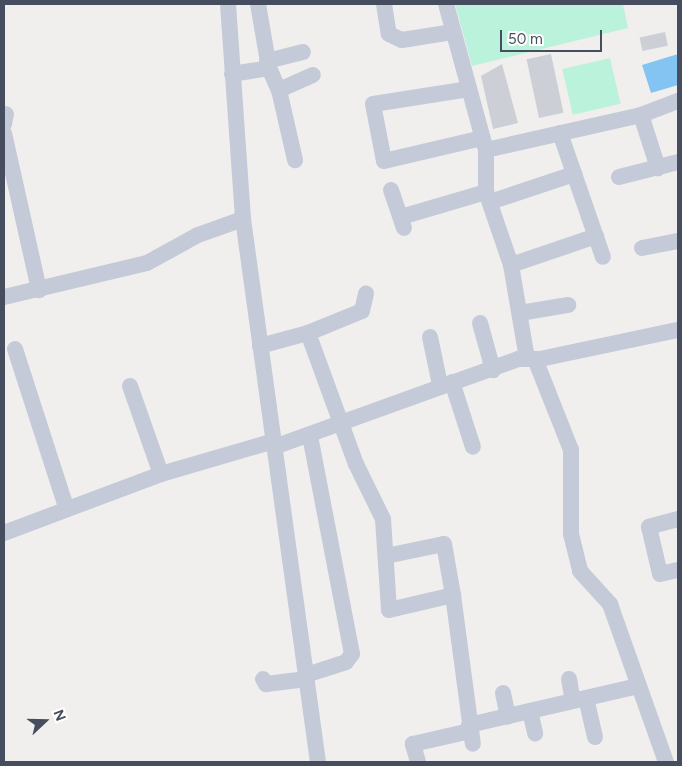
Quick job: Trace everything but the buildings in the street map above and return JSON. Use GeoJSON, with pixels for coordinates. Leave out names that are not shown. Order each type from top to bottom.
{"type":"FeatureCollection","features":[{"type":"Feature","properties":{"kind":"street"},"geometry":{"type":"LineString","coordinates":[[228,4],[243,219],[318,762]]}},
{"type":"Feature","properties":{"kind":"street"},"geometry":{"type":"LineString","coordinates":[[258,4],[268,65],[279,90],[295,160]]}},
{"type":"Feature","properties":{"kind":"street"},"geometry":{"type":"LineString","coordinates":[[384,4],[389,34],[402,40],[453,32]]}},
{"type":"Feature","properties":{"kind":"street"},"geometry":{"type":"LineString","coordinates":[[446,4],[484,144],[488,197],[511,265],[531,359],[571,450],[572,534],[580,571],[610,604],[666,762]]}},
{"type":"Feature","properties":{"kind":"street"},"geometry":{"type":"LineString","coordinates":[[232,74],[268,65],[303,52]]}},
{"type":"Feature","properties":{"kind":"street"},"geometry":{"type":"LineString","coordinates":[[279,90],[313,75]]}},
{"type":"Feature","properties":{"kind":"street"},"geometry":{"type":"LineString","coordinates":[[469,89],[373,104],[384,161],[560,133],[641,115],[678,102]]}},
{"type":"Feature","properties":{"kind":"street"},"geometry":{"type":"LineString","coordinates":[[641,115],[658,168]]}},
{"type":"Feature","properties":{"kind":"street"},"geometry":{"type":"LineString","coordinates":[[4,133],[39,290]]}},
{"type":"Feature","properties":{"kind":"street"},"geometry":{"type":"LineString","coordinates":[[560,133],[603,257]]}},
{"type":"Feature","properties":{"kind":"street"},"geometry":{"type":"LineString","coordinates":[[619,177],[678,162]]}},
{"type":"Feature","properties":{"kind":"street"},"geometry":{"type":"LineString","coordinates":[[391,190],[402,223],[444,204],[488,197],[574,174]]}},
{"type":"Feature","properties":{"kind":"street"},"geometry":{"type":"LineString","coordinates":[[4,298],[147,263],[198,235],[243,219]]}},
{"type":"Feature","properties":{"kind":"street"},"geometry":{"type":"LineString","coordinates":[[511,265],[596,236]]}},
{"type":"Feature","properties":{"kind":"street"},"geometry":{"type":"LineString","coordinates":[[642,248],[678,241]]}},
{"type":"Feature","properties":{"kind":"street"},"geometry":{"type":"LineString","coordinates":[[260,346],[308,333],[362,311],[366,293]]}},
{"type":"Feature","properties":{"kind":"street"},"geometry":{"type":"LineString","coordinates":[[520,313],[568,305]]}},
{"type":"Feature","properties":{"kind":"street"},"geometry":{"type":"LineString","coordinates":[[480,323],[493,370]]}},
{"type":"Feature","properties":{"kind":"street"},"geometry":{"type":"LineString","coordinates":[[4,533],[36,524],[66,507],[161,474],[310,435],[446,383],[531,359],[678,330]]}},
{"type":"Feature","properties":{"kind":"street"},"geometry":{"type":"LineString","coordinates":[[308,333],[343,423],[356,464],[383,519],[389,610],[453,595]]}},
{"type":"Feature","properties":{"kind":"street"},"geometry":{"type":"LineString","coordinates":[[430,337],[446,383],[473,447]]}},
{"type":"Feature","properties":{"kind":"street"},"geometry":{"type":"LineString","coordinates":[[15,349],[66,507]]}},
{"type":"Feature","properties":{"kind":"street"},"geometry":{"type":"LineString","coordinates":[[130,386],[161,474]]}},
{"type":"Feature","properties":{"kind":"street"},"geometry":{"type":"LineString","coordinates":[[263,679],[266,684],[306,677],[346,662],[352,654],[310,435]]}},
{"type":"Feature","properties":{"kind":"street"},"geometry":{"type":"LineString","coordinates":[[678,519],[649,527],[660,574],[678,570]]}},
{"type":"Feature","properties":{"kind":"street"},"geometry":{"type":"LineString","coordinates":[[386,556],[444,544],[453,595],[471,733]]}},
{"type":"Feature","properties":{"kind":"street"},"geometry":{"type":"LineString","coordinates":[[569,679],[580,700],[594,737]]}},
{"type":"Feature","properties":{"kind":"street"},"geometry":{"type":"LineString","coordinates":[[418,762],[414,744],[471,733],[508,716],[638,686]]}},
{"type":"Feature","properties":{"kind":"street"},"geometry":{"type":"LineString","coordinates":[[503,693],[508,716]]}},
{"type":"Feature","properties":{"kind":"street"},"geometry":{"type":"LineString","coordinates":[[530,711],[535,733]]}},
{"type":"Feature","properties":{"kind":"green space"},"geometry":{"type":"Polygon","coordinates":[[[455,4],[623,4],[628,28],[472,66],[455,4]]]}},
{"type":"Feature","properties":{"kind":"green space"},"geometry":{"type":"Polygon","coordinates":[[[610,58],[621,104],[573,115],[562,69],[610,58]]]}},
{"type":"Feature","properties":{"kind":"water"},"geometry":{"type":"Polygon","coordinates":[[[678,54],[678,85],[651,93],[642,65],[678,54]]]}}]}
